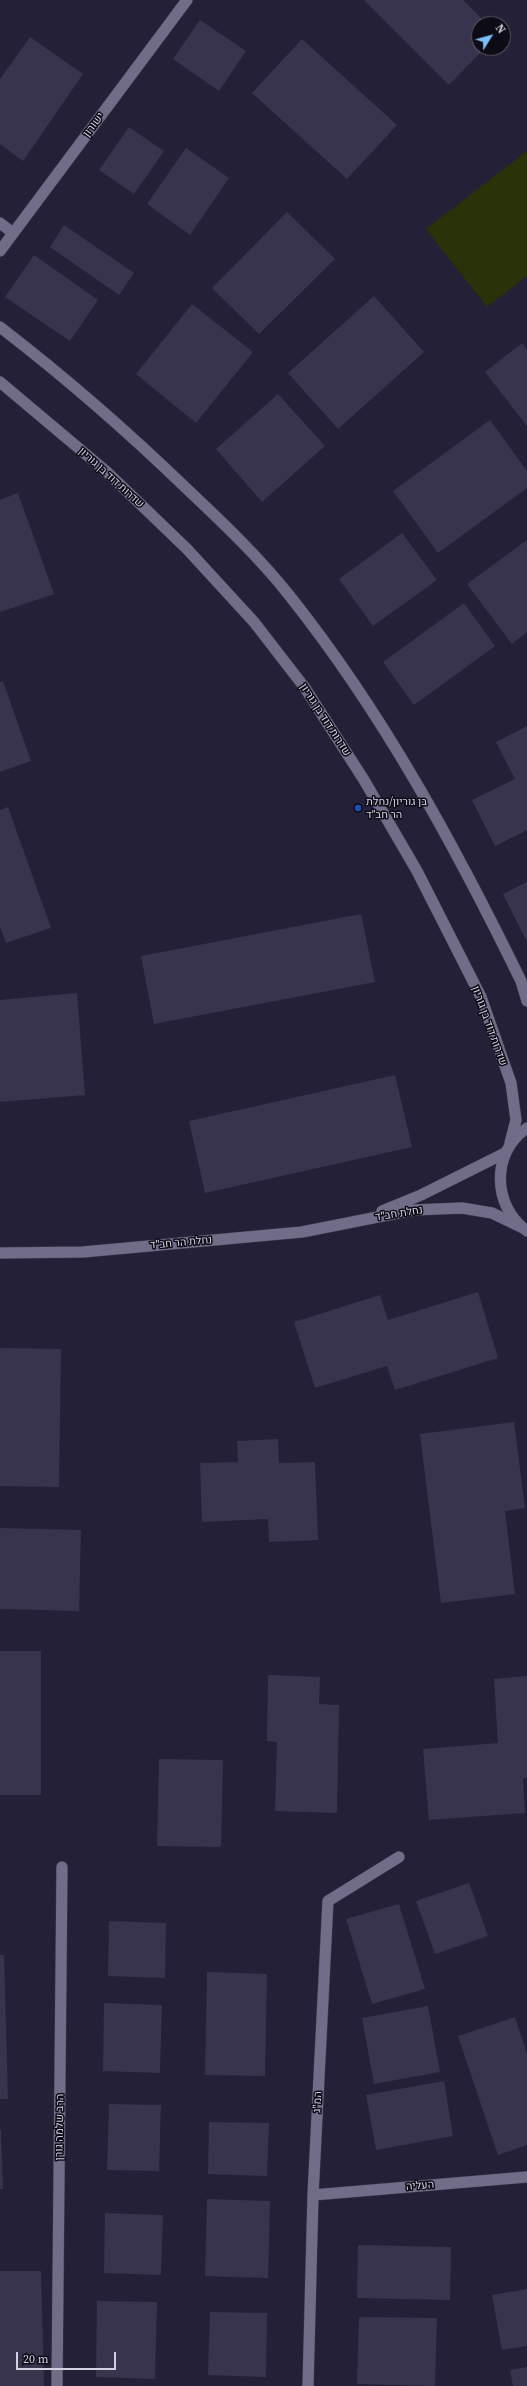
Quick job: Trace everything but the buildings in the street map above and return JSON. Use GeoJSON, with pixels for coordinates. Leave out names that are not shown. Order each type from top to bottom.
{"type":"FeatureCollection","features":[{"type":"Feature","properties":{"kind":"street","name":"ישורון"},"geometry":{"type":"LineString","coordinates":[[0,251],[187,0]]}},
{"type":"Feature","properties":{"kind":"street"},"geometry":{"type":"LineString","coordinates":[[0,223],[13,233]]}},
{"type":"Feature","properties":{"kind":"street"},"geometry":{"type":"LineString","coordinates":[[0,327],[136,440],[218,518],[288,594],[341,664],[402,757],[455,850],[521,981],[527,1001]]}},
{"type":"Feature","properties":{"kind":"street","name":"שדרות דוד בן גוריון"},"geometry":{"type":"LineString","coordinates":[[0,382],[107,472],[187,549],[254,622],[305,688],[364,780],[417,871],[481,997],[511,1083],[516,1120],[500,1172],[501,1192],[508,1211],[524,1229]]}},
{"type":"Feature","properties":{"kind":"street","name":"נחלת חב\"ד"},"geometry":{"type":"LineString","coordinates":[[361,1220],[421,1195],[508,1148],[527,1128]]}},
{"type":"Feature","properties":{"kind":"street","name":"נחלת חב\"ד"},"geometry":{"type":"LineString","coordinates":[[361,1220],[413,1210],[462,1208],[492,1213],[524,1229]]}},
{"type":"Feature","properties":{"kind":"street","name":"נחלת הר חב\"ד"},"geometry":{"type":"LineString","coordinates":[[0,1253],[83,1252],[302,1232],[361,1220]]}},
{"type":"Feature","properties":{"kind":"street","name":"המ\"ג"},"geometry":{"type":"LineString","coordinates":[[308,2386],[313,2195],[328,1901],[399,1857]]}},
{"type":"Feature","properties":{"kind":"street","name":"הרב שלמה גורן"},"geometry":{"type":"LineString","coordinates":[[57,2386],[62,1868]]}},
{"type":"Feature","properties":{"kind":"street","name":"העליה"},"geometry":{"type":"LineString","coordinates":[[313,2195],[527,2177]]}},
{"type":"Feature","properties":{"kind":"green space"},"geometry":{"type":"Polygon","coordinates":[[[527,151],[527,276],[487,307],[426,229],[527,151]]]}},
{"type":"Feature","properties":{"kind":"place","name":"בן גוריון/נחלת הר חב״ד"},"geometry":{"type":"Point","coordinates":[358,808]}}]}
